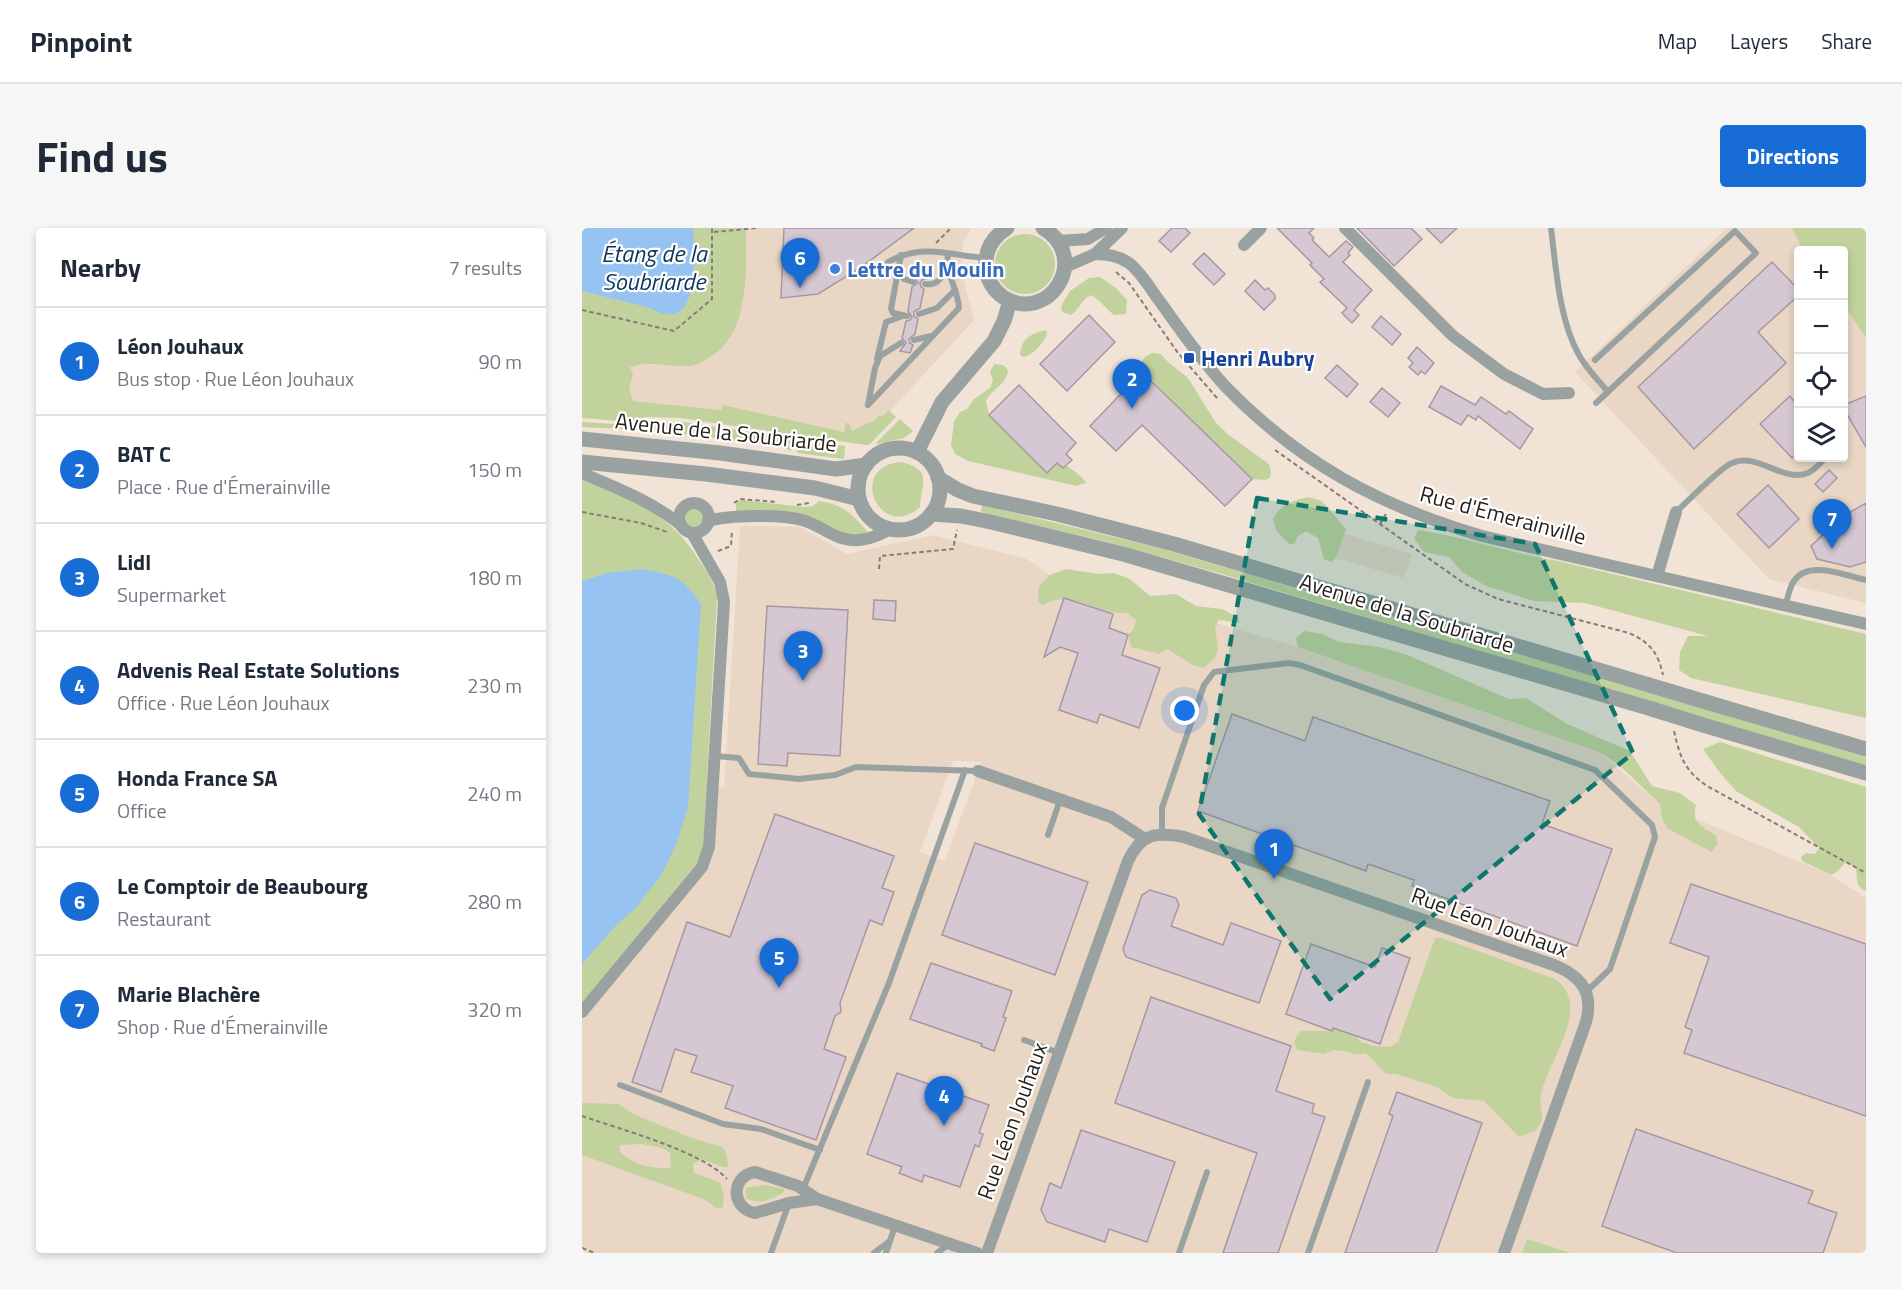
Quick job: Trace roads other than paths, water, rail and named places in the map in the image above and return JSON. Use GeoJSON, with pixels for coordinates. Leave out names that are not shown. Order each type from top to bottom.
{"type":"FeatureCollection","features":[{"type":"Feature","properties":{"kind":"street"},"geometry":{"type":"LineString","coordinates":[[1007,228],[996,236],[989,246],[986,271],[990,283],[998,294],[1010,301],[1023,304],[1036,302],[1048,296],[1058,287],[1065,267],[1064,253],[1058,241],[1043,228]]}},
{"type":"Feature","properties":{"kind":"street"},"geometry":{"type":"LineString","coordinates":[[1058,241],[1088,239],[1122,228]]}},
{"type":"Feature","properties":{"kind":"street"},"geometry":{"type":"LineString","coordinates":[[1244,245],[1261,228]]}},
{"type":"Feature","properties":{"kind":"street"},"geometry":{"type":"LineString","coordinates":[[1345,228],[1453,336],[1504,374],[1543,394],[1569,393]]}},
{"type":"Feature","properties":{"kind":"street"},"geometry":{"type":"LineString","coordinates":[[1065,267],[1095,254],[1108,231]]}},
{"type":"Feature","properties":{"kind":"street"},"geometry":{"type":"LineString","coordinates":[[1108,231],[1116,257]]}},
{"type":"Feature","properties":{"kind":"street","name":"Rue d'Émerainville"},"geometry":{"type":"LineString","coordinates":[[1095,254],[1116,257],[1136,269],[1200,357],[1224,385],[1281,437],[1329,472],[1356,488],[1452,527],[1866,624]]}},
{"type":"Feature","properties":{"kind":"street"},"geometry":{"type":"LineString","coordinates":[[917,452],[942,402],[994,341],[1004,321],[1010,301]]}},
{"type":"Feature","properties":{"kind":"street","name":"Avenue de la Soubriarde"},"geometry":{"type":"LineString","coordinates":[[582,439],[720,453],[836,469],[866,465]]}},
{"type":"Feature","properties":{"kind":"street"},"geometry":{"type":"LineString","coordinates":[[894,448],[917,452],[930,463],[938,478],[939,497],[932,514],[923,522],[901,530],[890,529],[874,521],[863,508],[859,499],[860,476],[873,457],[883,451],[894,448]]}},
{"type":"Feature","properties":{"kind":"street","name":"Avenue de la Soubriarde"},"geometry":{"type":"LineString","coordinates":[[582,462],[706,474],[804,487],[859,499]]}},
{"type":"Feature","properties":{"kind":"street"},"geometry":{"type":"LineString","coordinates":[[582,473],[656,507],[692,533],[720,582],[724,603],[709,847],[702,867],[582,1012]]}},
{"type":"Feature","properties":{"kind":"street","name":"Avenue de la Soubriarde"},"geometry":{"type":"LineString","coordinates":[[938,478],[973,496],[1057,514],[1174,544],[1866,749]]}},
{"type":"Feature","properties":{"kind":"street"},"geometry":{"type":"LineString","coordinates":[[681,525],[680,511],[687,504],[701,504],[705,507],[708,521],[704,529],[692,533]]}},
{"type":"Feature","properties":{"kind":"street"},"geometry":{"type":"LineString","coordinates":[[1657,576],[1676,512]]}},
{"type":"Feature","properties":{"kind":"street","name":"Avenue de la Soubriarde"},"geometry":{"type":"LineString","coordinates":[[932,514],[961,516],[991,522],[1122,554],[1866,773]]}},
{"type":"Feature","properties":{"kind":"street"},"geometry":{"type":"LineString","coordinates":[[708,521],[732,517],[793,518],[811,523],[839,538],[850,540],[870,538],[890,529]]}},
{"type":"Feature","properties":{"kind":"street"},"geometry":{"type":"LineString","coordinates":[[978,771],[1111,817],[1145,838]]}},
{"type":"Feature","properties":{"kind":"street","name":"Rue Léon Jouhaux"},"geometry":{"type":"LineString","coordinates":[[987,1253],[1128,861],[1134,847],[1145,838],[1162,833],[1185,837],[1554,965],[1572,974],[1586,992]]}},
{"type":"Feature","properties":{"kind":"street"},"geometry":{"type":"LineString","coordinates":[[1504,1253],[1583,1031],[1589,1005],[1586,992]]}},
{"type":"Feature","properties":{"kind":"street"},"geometry":{"type":"LineString","coordinates":[[817,1199],[750,1212],[736,1198],[736,1190],[744,1177],[755,1172],[798,1186],[817,1199],[977,1253]]}},
{"type":"Feature","properties":{"kind":"lane"},"geometry":{"type":"LineString","coordinates":[[1551,228],[1557,275],[1567,324],[1579,355],[1608,392]]}},
{"type":"Feature","properties":{"kind":"lane"},"geometry":{"type":"LineString","coordinates":[[1595,360],[1735,231],[1756,253],[1596,403]]}},
{"type":"Feature","properties":{"kind":"lane"},"geometry":{"type":"LineString","coordinates":[[888,262],[914,251],[986,258]]}},
{"type":"Feature","properties":{"kind":"lane"},"geometry":{"type":"LineString","coordinates":[[925,284],[936,283],[945,273],[948,254]]}},
{"type":"Feature","properties":{"kind":"lane"},"geometry":{"type":"LineString","coordinates":[[901,255],[891,309],[893,313],[907,316],[886,322],[868,405],[959,308],[946,264]]}},
{"type":"Feature","properties":{"kind":"lane"},"geometry":{"type":"LineString","coordinates":[[897,272],[904,279],[914,282]]}},
{"type":"Feature","properties":{"kind":"lane"},"geometry":{"type":"LineString","coordinates":[[919,314],[937,308],[955,290]]}},
{"type":"Feature","properties":{"kind":"lane"},"geometry":{"type":"LineString","coordinates":[[914,340],[933,335]]}},
{"type":"Feature","properties":{"kind":"lane"},"geometry":{"type":"LineString","coordinates":[[875,368],[880,356],[901,343]]}},
{"type":"Feature","properties":{"kind":"lane"},"geometry":{"type":"LineString","coordinates":[[1676,512],[1730,463],[1743,460],[1755,461],[1779,471],[1798,474],[1809,472],[1821,462]]}},
{"type":"Feature","properties":{"kind":"lane"},"geometry":{"type":"LineString","coordinates":[[1786,604],[1794,580],[1806,571],[1819,569],[1866,580]]}},
{"type":"Feature","properties":{"kind":"lane"},"geometry":{"type":"LineString","coordinates":[[1162,833],[1162,808],[1204,685],[1214,672],[1289,663],[1299,665],[1595,770],[1652,825],[1655,837],[1610,969],[1586,992]]}},
{"type":"Feature","properties":{"kind":"lane"},"geometry":{"type":"LineString","coordinates":[[715,756],[739,758],[749,774],[799,779],[835,775],[856,767],[978,771]]}},
{"type":"Feature","properties":{"kind":"lane"},"geometry":{"type":"LineString","coordinates":[[803,1189],[889,983],[965,770]]}},
{"type":"Feature","properties":{"kind":"lane"},"geometry":{"type":"LineString","coordinates":[[1048,835],[1060,799]]}},
{"type":"Feature","properties":{"kind":"lane"},"geometry":{"type":"LineString","coordinates":[[1024,1040],[1059,1053]]}},
{"type":"Feature","properties":{"kind":"lane"},"geometry":{"type":"LineString","coordinates":[[1308,1253],[1368,1082]]}},
{"type":"Feature","properties":{"kind":"lane"},"geometry":{"type":"LineString","coordinates":[[620,1085],[723,1124],[761,1129],[820,1150]]}},
{"type":"Feature","properties":{"kind":"lane"},"geometry":{"type":"LineString","coordinates":[[1179,1253],[1207,1172]]}},
{"type":"Feature","properties":{"kind":"lane"},"geometry":{"type":"LineString","coordinates":[[771,1253],[789,1203]]}},
{"type":"Feature","properties":{"kind":"lane"},"geometry":{"type":"LineString","coordinates":[[886,1253],[895,1226]]}},
{"type":"Feature","properties":{"kind":"lane"},"geometry":{"type":"LineString","coordinates":[[874,1253],[890,1240]]}},
{"type":"Feature","properties":{"kind":"lane"},"geometry":{"type":"LineString","coordinates":[[937,1253],[948,1245]]}},
{"type":"Feature","properties":{"kind":"water","name":"Étang de la Soubriarde"},"geometry":{"type":"Polygon","coordinates":[[[582,228],[693,228],[694,273],[687,303],[679,312],[667,314],[582,291],[582,228]]]}},
{"type":"Feature","properties":{"kind":"water"},"geometry":{"type":"Polygon","coordinates":[[[643,569],[663,573],[683,582],[701,604],[688,807],[677,842],[662,874],[633,911],[618,923],[582,964],[582,581],[607,573],[643,569]]]}},
{"type":"Feature","properties":{"kind":"place","name":"Lettre du Moulin"},"geometry":{"type":"Point","coordinates":[835,269]}},
{"type":"Feature","properties":{"kind":"place","name":"Le Comptoir de Beaubourg"},"geometry":{"type":"Point","coordinates":[800,288]}},
{"type":"Feature","properties":{"kind":"place","name":"Henri Aubry"},"geometry":{"type":"Point","coordinates":[1189,358]}},
{"type":"Feature","properties":{"kind":"place","name":"BAT C"},"geometry":{"type":"Point","coordinates":[1132,409]}},
{"type":"Feature","properties":{"kind":"place","name":"Marie Blachère"},"geometry":{"type":"Point","coordinates":[1832,549]}},
{"type":"Feature","properties":{"kind":"place","name":"Lidl"},"geometry":{"type":"Point","coordinates":[803,681]}},
{"type":"Feature","properties":{"kind":"place","name":"Léon Jouhaux"},"geometry":{"type":"Point","coordinates":[1274,879]}},
{"type":"Feature","properties":{"kind":"place","name":"Honda France SA"},"geometry":{"type":"Point","coordinates":[779,988]}},
{"type":"Feature","properties":{"kind":"place","name":"Advenis Real Estate Solutions"},"geometry":{"type":"Point","coordinates":[944,1126]}}]}
